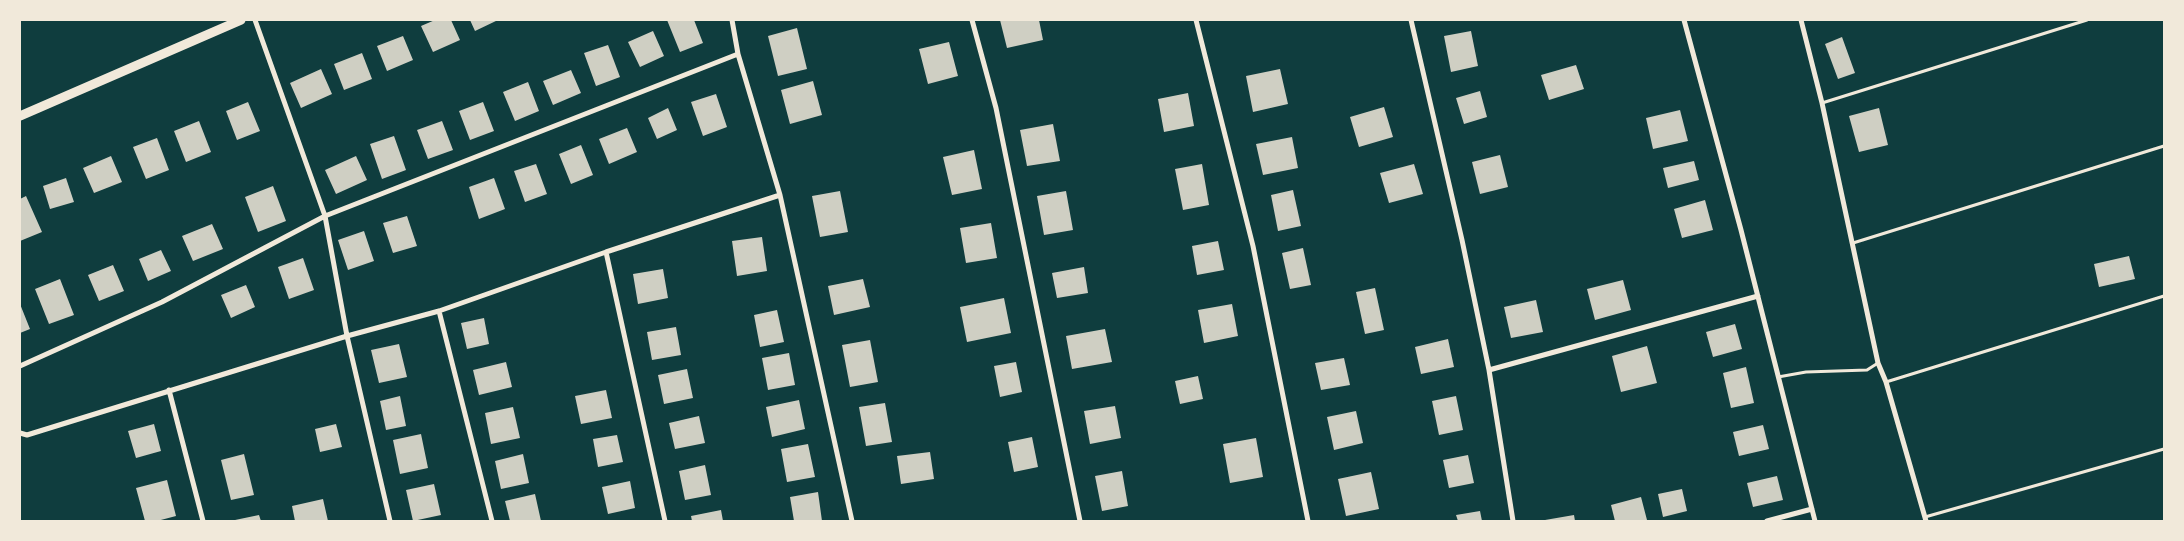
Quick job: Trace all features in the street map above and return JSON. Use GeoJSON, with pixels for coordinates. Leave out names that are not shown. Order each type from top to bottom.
{"type":"FeatureCollection","features":[{"type":"Feature","properties":{"kind":"street"},"geometry":{"type":"LineString","coordinates":[[20,116],[241,20]]}},
{"type":"Feature","properties":{"kind":"street"},"geometry":{"type":"LineString","coordinates":[[255,20],[325,216],[347,336],[390,521]]}},
{"type":"Feature","properties":{"kind":"street"},"geometry":{"type":"LineString","coordinates":[[732,20],[738,54],[780,195],[852,521]]}},
{"type":"Feature","properties":{"kind":"street"},"geometry":{"type":"LineString","coordinates":[[972,20],[996,108],[1080,521]]}},
{"type":"Feature","properties":{"kind":"street"},"geometry":{"type":"LineString","coordinates":[[1196,20],[1253,246],[1308,521]]}},
{"type":"Feature","properties":{"kind":"street"},"geometry":{"type":"LineString","coordinates":[[1411,20],[1462,240],[1489,370],[1513,521]]}},
{"type":"Feature","properties":{"kind":"street"},"geometry":{"type":"LineString","coordinates":[[1684,20],[1758,296],[1815,521]]}},
{"type":"Feature","properties":{"kind":"street"},"geometry":{"type":"LineString","coordinates":[[1801,20],[1822,103],[1878,363],[1886,382],[1926,519]]}},
{"type":"Feature","properties":{"kind":"street"},"geometry":{"type":"LineString","coordinates":[[20,366],[162,302],[325,216],[738,54]]}},
{"type":"Feature","properties":{"kind":"street"},"geometry":{"type":"LineString","coordinates":[[20,433],[27,435],[347,336],[439,311],[606,252],[780,195]]}},
{"type":"Feature","properties":{"kind":"street"},"geometry":{"type":"LineString","coordinates":[[606,252],[665,521]]}},
{"type":"Feature","properties":{"kind":"street"},"geometry":{"type":"LineString","coordinates":[[1489,370],[1758,296]]}},
{"type":"Feature","properties":{"kind":"street"},"geometry":{"type":"LineString","coordinates":[[439,311],[492,521]]}},
{"type":"Feature","properties":{"kind":"street"},"geometry":{"type":"LineString","coordinates":[[169,390],[203,521]]}},
{"type":"Feature","properties":{"kind":"street"},"geometry":{"type":"LineString","coordinates":[[1767,521],[1812,509]]}},
{"type":"Feature","properties":{"kind":"lane"},"geometry":{"type":"LineString","coordinates":[[1822,103],[2087,20]]}},
{"type":"Feature","properties":{"kind":"lane"},"geometry":{"type":"LineString","coordinates":[[1853,243],[2164,146]]}},
{"type":"Feature","properties":{"kind":"lane"},"geometry":{"type":"LineString","coordinates":[[1886,382],[2164,296]]}},
{"type":"Feature","properties":{"kind":"lane"},"geometry":{"type":"LineString","coordinates":[[1777,377],[1806,372],[1867,370],[1878,363]]}},
{"type":"Feature","properties":{"kind":"lane"},"geometry":{"type":"LineString","coordinates":[[1926,519],[2164,449]]}},
{"type":"Feature","properties":{"kind":"building"},"geometry":{"type":"Polygon","coordinates":[[[435,20],[451,20],[460,40],[433,52],[421,26],[435,20]]]}},
{"type":"Feature","properties":{"kind":"building"},"geometry":{"type":"Polygon","coordinates":[[[470,20],[498,20],[475,31],[470,20]]]}},
{"type":"Feature","properties":{"kind":"building"},"geometry":{"type":"Polygon","coordinates":[[[667,20],[694,20],[703,43],[680,52],[667,20]]]}},
{"type":"Feature","properties":{"kind":"building"},"geometry":{"type":"Polygon","coordinates":[[[1000,20],[1039,20],[1043,40],[1007,48],[1000,20]]]}},
{"type":"Feature","properties":{"kind":"building"},"geometry":{"type":"Polygon","coordinates":[[[797,28],[807,69],[778,76],[768,36],[797,28]]]}},
{"type":"Feature","properties":{"kind":"building"},"geometry":{"type":"Polygon","coordinates":[[[653,31],[664,56],[640,67],[628,42],[653,31]]]}},
{"type":"Feature","properties":{"kind":"building"},"geometry":{"type":"Polygon","coordinates":[[[1471,31],[1478,66],[1451,72],[1444,36],[1471,31]]]}},
{"type":"Feature","properties":{"kind":"building"},"geometry":{"type":"Polygon","coordinates":[[[403,36],[413,60],[387,71],[377,46],[403,36]]]}},
{"type":"Feature","properties":{"kind":"building"},"geometry":{"type":"Polygon","coordinates":[[[1842,37],[1855,73],[1838,79],[1825,44],[1842,37]]]}},
{"type":"Feature","properties":{"kind":"building"},"geometry":{"type":"Polygon","coordinates":[[[949,42],[958,76],[928,84],[919,49],[949,42]]]}},
{"type":"Feature","properties":{"kind":"building"},"geometry":{"type":"Polygon","coordinates":[[[608,45],[620,77],[596,86],[584,53],[608,45]]]}},
{"type":"Feature","properties":{"kind":"building"},"geometry":{"type":"Polygon","coordinates":[[[362,53],[372,79],[344,90],[334,64],[362,53]]]}},
{"type":"Feature","properties":{"kind":"building"},"geometry":{"type":"Polygon","coordinates":[[[1576,65],[1584,89],[1549,100],[1541,75],[1576,65]]]}},
{"type":"Feature","properties":{"kind":"building"},"geometry":{"type":"Polygon","coordinates":[[[321,69],[332,94],[301,108],[290,83],[321,69]]]}},
{"type":"Feature","properties":{"kind":"building"},"geometry":{"type":"Polygon","coordinates":[[[1280,69],[1288,104],[1253,112],[1246,76],[1280,69]]]}},
{"type":"Feature","properties":{"kind":"building"},"geometry":{"type":"Polygon","coordinates":[[[571,70],[581,93],[553,105],[543,81],[571,70]]]}},
{"type":"Feature","properties":{"kind":"building"},"geometry":{"type":"Polygon","coordinates":[[[813,81],[822,115],[790,124],[781,90],[813,81]]]}},
{"type":"Feature","properties":{"kind":"building"},"geometry":{"type":"Polygon","coordinates":[[[528,82],[539,111],[515,121],[503,92],[528,82]]]}},
{"type":"Feature","properties":{"kind":"building"},"geometry":{"type":"Polygon","coordinates":[[[1480,91],[1487,117],[1464,124],[1456,98],[1480,91]]]}},
{"type":"Feature","properties":{"kind":"building"},"geometry":{"type":"Polygon","coordinates":[[[1188,93],[1194,126],[1164,132],[1158,99],[1188,93]]]}},
{"type":"Feature","properties":{"kind":"building"},"geometry":{"type":"Polygon","coordinates":[[[716,94],[727,127],[703,136],[691,102],[716,94]]]}},
{"type":"Feature","properties":{"kind":"building"},"geometry":{"type":"Polygon","coordinates":[[[248,102],[260,131],[237,140],[226,111],[248,102]]]}},
{"type":"Feature","properties":{"kind":"building"},"geometry":{"type":"Polygon","coordinates":[[[483,102],[494,131],[470,140],[459,111],[483,102]]]}},
{"type":"Feature","properties":{"kind":"building"},"geometry":{"type":"Polygon","coordinates":[[[1384,107],[1393,137],[1359,147],[1350,117],[1384,107]]]}},
{"type":"Feature","properties":{"kind":"building"},"geometry":{"type":"Polygon","coordinates":[[[668,108],[677,130],[657,139],[648,118],[668,108]]]}},
{"type":"Feature","properties":{"kind":"building"},"geometry":{"type":"Polygon","coordinates":[[[1879,108],[1888,145],[1859,152],[1849,116],[1879,108]]]}},
{"type":"Feature","properties":{"kind":"building"},"geometry":{"type":"Polygon","coordinates":[[[1680,110],[1688,141],[1653,149],[1646,118],[1680,110]]]}},
{"type":"Feature","properties":{"kind":"building"},"geometry":{"type":"Polygon","coordinates":[[[199,121],[211,152],[186,162],[174,131],[199,121]]]}},
{"type":"Feature","properties":{"kind":"building"},"geometry":{"type":"Polygon","coordinates":[[[442,121],[453,150],[428,159],[417,130],[442,121]]]}},
{"type":"Feature","properties":{"kind":"building"},"geometry":{"type":"Polygon","coordinates":[[[1053,124],[1060,161],[1027,166],[1020,130],[1053,124]]]}},
{"type":"Feature","properties":{"kind":"building"},"geometry":{"type":"Polygon","coordinates":[[[627,128],[637,152],[609,164],[599,139],[627,128]]]}},
{"type":"Feature","properties":{"kind":"building"},"geometry":{"type":"Polygon","coordinates":[[[394,136],[406,170],[382,179],[370,144],[394,136]]]}},
{"type":"Feature","properties":{"kind":"building"},"geometry":{"type":"Polygon","coordinates":[[[1292,137],[1298,168],[1263,175],[1256,144],[1292,137]]]}},
{"type":"Feature","properties":{"kind":"building"},"geometry":{"type":"Polygon","coordinates":[[[157,138],[169,170],[146,179],[133,147],[157,138]]]}},
{"type":"Feature","properties":{"kind":"building"},"geometry":{"type":"Polygon","coordinates":[[[581,145],[593,175],[571,184],[559,154],[581,145]]]}},
{"type":"Feature","properties":{"kind":"building"},"geometry":{"type":"Polygon","coordinates":[[[974,150],[982,189],[952,195],[943,157],[974,150]]]}},
{"type":"Feature","properties":{"kind":"building"},"geometry":{"type":"Polygon","coordinates":[[[1500,155],[1508,187],[1480,194],[1472,162],[1500,155]]]}},
{"type":"Feature","properties":{"kind":"building"},"geometry":{"type":"Polygon","coordinates":[[[111,156],[122,182],[94,193],[83,168],[111,156]]]}},
{"type":"Feature","properties":{"kind":"building"},"geometry":{"type":"Polygon","coordinates":[[[356,156],[367,180],[336,194],[325,170],[356,156]]]}},
{"type":"Feature","properties":{"kind":"building"},"geometry":{"type":"Polygon","coordinates":[[[1694,161],[1699,180],[1668,188],[1663,168],[1694,161]]]}},
{"type":"Feature","properties":{"kind":"building"},"geometry":{"type":"Polygon","coordinates":[[[536,164],[547,194],[525,202],[514,171],[536,164]]]}},
{"type":"Feature","properties":{"kind":"building"},"geometry":{"type":"Polygon","coordinates":[[[1202,164],[1209,205],[1183,210],[1175,169],[1202,164]]]}},
{"type":"Feature","properties":{"kind":"building"},"geometry":{"type":"Polygon","coordinates":[[[1414,164],[1423,194],[1389,203],[1380,173],[1414,164]]]}},
{"type":"Feature","properties":{"kind":"building"},"geometry":{"type":"Polygon","coordinates":[[[66,178],[74,202],[50,209],[43,186],[66,178]]]}},
{"type":"Feature","properties":{"kind":"building"},"geometry":{"type":"Polygon","coordinates":[[[494,178],[505,209],[479,219],[469,187],[494,178]]]}},
{"type":"Feature","properties":{"kind":"building"},"geometry":{"type":"Polygon","coordinates":[[[273,186],[286,221],[258,232],[245,197],[273,186]]]}},
{"type":"Feature","properties":{"kind":"building"},"geometry":{"type":"Polygon","coordinates":[[[1293,190],[1301,226],[1278,231],[1271,195],[1293,190]]]}},
{"type":"Feature","properties":{"kind":"building"},"geometry":{"type":"Polygon","coordinates":[[[840,191],[848,232],[820,237],[812,196],[840,191]]]}},
{"type":"Feature","properties":{"kind":"building"},"geometry":{"type":"Polygon","coordinates":[[[1066,191],[1073,230],[1044,235],[1037,196],[1066,191]]]}},
{"type":"Feature","properties":{"kind":"building"},"geometry":{"type":"Polygon","coordinates":[[[26,196],[42,232],[20,241],[20,199],[26,196]]]}},
{"type":"Feature","properties":{"kind":"building"},"geometry":{"type":"Polygon","coordinates":[[[1705,200],[1713,230],[1682,238],[1674,209],[1705,200]]]}},
{"type":"Feature","properties":{"kind":"building"},"geometry":{"type":"Polygon","coordinates":[[[407,216],[417,246],[393,253],[383,223],[407,216]]]}},
{"type":"Feature","properties":{"kind":"building"},"geometry":{"type":"Polygon","coordinates":[[[991,223],[997,258],[966,263],[960,228],[991,223]]]}},
{"type":"Feature","properties":{"kind":"building"},"geometry":{"type":"Polygon","coordinates":[[[212,224],[223,249],[193,261],[182,236],[212,224]]]}},
{"type":"Feature","properties":{"kind":"building"},"geometry":{"type":"Polygon","coordinates":[[[364,231],[374,261],[348,270],[338,240],[364,231]]]}},
{"type":"Feature","properties":{"kind":"building"},"geometry":{"type":"Polygon","coordinates":[[[762,237],[767,271],[737,276],[732,241],[762,237]]]}},
{"type":"Feature","properties":{"kind":"building"},"geometry":{"type":"Polygon","coordinates":[[[1218,241],[1224,270],[1197,275],[1192,246],[1218,241]]]}},
{"type":"Feature","properties":{"kind":"building"},"geometry":{"type":"Polygon","coordinates":[[[1303,248],[1311,285],[1290,289],[1282,253],[1303,248]]]}},
{"type":"Feature","properties":{"kind":"building"},"geometry":{"type":"Polygon","coordinates":[[[161,250],[171,271],[148,281],[139,259],[161,250]]]}},
{"type":"Feature","properties":{"kind":"building"},"geometry":{"type":"Polygon","coordinates":[[[2129,256],[2135,279],[2099,287],[2094,264],[2129,256]]]}},
{"type":"Feature","properties":{"kind":"building"},"geometry":{"type":"Polygon","coordinates":[[[303,258],[314,290],[289,299],[278,267],[303,258]]]}},
{"type":"Feature","properties":{"kind":"building"},"geometry":{"type":"Polygon","coordinates":[[[113,265],[124,291],[99,301],[88,275],[113,265]]]}},
{"type":"Feature","properties":{"kind":"building"},"geometry":{"type":"Polygon","coordinates":[[[1084,267],[1088,293],[1057,298],[1052,273],[1084,267]]]}},
{"type":"Feature","properties":{"kind":"building"},"geometry":{"type":"Polygon","coordinates":[[[663,269],[668,298],[638,304],[633,274],[663,269]]]}},
{"type":"Feature","properties":{"kind":"building"},"geometry":{"type":"Polygon","coordinates":[[[60,279],[74,315],[49,324],[35,289],[60,279]]]}},
{"type":"Feature","properties":{"kind":"building"},"geometry":{"type":"Polygon","coordinates":[[[863,279],[870,307],[834,315],[828,286],[863,279]]]}},
{"type":"Feature","properties":{"kind":"building"},"geometry":{"type":"Polygon","coordinates":[[[1623,280],[1631,310],[1595,320],[1587,289],[1623,280]]]}},
{"type":"Feature","properties":{"kind":"building"},"geometry":{"type":"Polygon","coordinates":[[[246,285],[255,307],[231,318],[221,295],[246,285]]]}},
{"type":"Feature","properties":{"kind":"building"},"geometry":{"type":"Polygon","coordinates":[[[1375,288],[1384,330],[1365,334],[1356,292],[1375,288]]]}},
{"type":"Feature","properties":{"kind":"building"},"geometry":{"type":"Polygon","coordinates":[[[1004,298],[1011,333],[967,342],[960,307],[1004,298]]]}},
{"type":"Feature","properties":{"kind":"building"},"geometry":{"type":"Polygon","coordinates":[[[1536,300],[1543,332],[1511,338],[1504,307],[1536,300]]]}},
{"type":"Feature","properties":{"kind":"building"},"geometry":{"type":"Polygon","coordinates":[[[20,304],[30,329],[20,333],[20,304]]]}},
{"type":"Feature","properties":{"kind":"building"},"geometry":{"type":"Polygon","coordinates":[[[1232,304],[1238,336],[1204,343],[1198,310],[1232,304]]]}},
{"type":"Feature","properties":{"kind":"building"},"geometry":{"type":"Polygon","coordinates":[[[777,310],[784,342],[760,347],[754,315],[777,310]]]}},
{"type":"Feature","properties":{"kind":"building"},"geometry":{"type":"Polygon","coordinates":[[[484,318],[489,344],[467,349],[461,323],[484,318]]]}},
{"type":"Feature","properties":{"kind":"building"},"geometry":{"type":"Polygon","coordinates":[[[1735,324],[1742,349],[1713,357],[1706,332],[1735,324]]]}},
{"type":"Feature","properties":{"kind":"building"},"geometry":{"type":"Polygon","coordinates":[[[676,327],[681,355],[652,360],[647,332],[676,327]]]}},
{"type":"Feature","properties":{"kind":"building"},"geometry":{"type":"Polygon","coordinates":[[[1105,329],[1112,362],[1072,369],[1066,336],[1105,329]]]}},
{"type":"Feature","properties":{"kind":"building"},"geometry":{"type":"Polygon","coordinates":[[[1448,339],[1454,367],[1421,374],[1415,347],[1448,339]]]}},
{"type":"Feature","properties":{"kind":"building"},"geometry":{"type":"Polygon","coordinates":[[[870,340],[878,382],[850,387],[842,345],[870,340]]]}},
{"type":"Feature","properties":{"kind":"building"},"geometry":{"type":"Polygon","coordinates":[[[399,344],[407,377],[379,383],[371,350],[399,344]]]}},
{"type":"Feature","properties":{"kind":"building"},"geometry":{"type":"Polygon","coordinates":[[[1647,346],[1657,383],[1621,392],[1612,356],[1647,346]]]}},
{"type":"Feature","properties":{"kind":"building"},"geometry":{"type":"Polygon","coordinates":[[[789,353],[795,385],[768,390],[762,358],[789,353]]]}},
{"type":"Feature","properties":{"kind":"building"},"geometry":{"type":"Polygon","coordinates":[[[1344,358],[1350,385],[1321,390],[1315,363],[1344,358]]]}},
{"type":"Feature","properties":{"kind":"building"},"geometry":{"type":"Polygon","coordinates":[[[506,362],[512,387],[479,395],[473,370],[506,362]]]}},
{"type":"Feature","properties":{"kind":"building"},"geometry":{"type":"Polygon","coordinates":[[[1016,362],[1022,392],[1000,397],[994,366],[1016,362]]]}},
{"type":"Feature","properties":{"kind":"building"},"geometry":{"type":"Polygon","coordinates":[[[1746,367],[1754,403],[1731,408],[1723,373],[1746,367]]]}},
{"type":"Feature","properties":{"kind":"building"},"geometry":{"type":"Polygon","coordinates":[[[687,369],[693,398],[664,404],[658,375],[687,369]]]}},
{"type":"Feature","properties":{"kind":"building"},"geometry":{"type":"Polygon","coordinates":[[[1198,376],[1203,399],[1180,404],[1175,381],[1198,376]]]}},
{"type":"Feature","properties":{"kind":"building"},"geometry":{"type":"Polygon","coordinates":[[[606,390],[612,418],[581,424],[575,396],[606,390]]]}},
{"type":"Feature","properties":{"kind":"building"},"geometry":{"type":"Polygon","coordinates":[[[400,396],[406,426],[386,430],[380,401],[400,396]]]}},
{"type":"Feature","properties":{"kind":"building"},"geometry":{"type":"Polygon","coordinates":[[[1456,396],[1463,430],[1439,435],[1432,401],[1456,396]]]}},
{"type":"Feature","properties":{"kind":"building"},"geometry":{"type":"Polygon","coordinates":[[[799,400],[805,429],[772,437],[766,407],[799,400]]]}},
{"type":"Feature","properties":{"kind":"building"},"geometry":{"type":"Polygon","coordinates":[[[885,403],[892,442],[866,446],[859,407],[885,403]]]}},
{"type":"Feature","properties":{"kind":"building"},"geometry":{"type":"Polygon","coordinates":[[[1115,406],[1121,438],[1090,444],[1084,411],[1115,406]]]}},
{"type":"Feature","properties":{"kind":"building"},"geometry":{"type":"Polygon","coordinates":[[[513,407],[520,438],[491,444],[485,413],[513,407]]]}},
{"type":"Feature","properties":{"kind":"building"},"geometry":{"type":"Polygon","coordinates":[[[1356,411],[1363,443],[1334,450],[1327,417],[1356,411]]]}},
{"type":"Feature","properties":{"kind":"building"},"geometry":{"type":"Polygon","coordinates":[[[699,416],[705,443],[675,449],[669,423],[699,416]]]}},
{"type":"Feature","properties":{"kind":"building"},"geometry":{"type":"Polygon","coordinates":[[[154,424],[161,451],[136,458],[128,431],[154,424]]]}},
{"type":"Feature","properties":{"kind":"building"},"geometry":{"type":"Polygon","coordinates":[[[336,424],[342,447],[320,452],[315,429],[336,424]]]}},
{"type":"Feature","properties":{"kind":"building"},"geometry":{"type":"Polygon","coordinates":[[[1763,425],[1769,449],[1739,456],[1733,432],[1763,425]]]}},
{"type":"Feature","properties":{"kind":"building"},"geometry":{"type":"Polygon","coordinates":[[[421,434],[428,468],[400,474],[393,440],[421,434]]]}},
{"type":"Feature","properties":{"kind":"building"},"geometry":{"type":"Polygon","coordinates":[[[617,435],[623,462],[598,467],[593,439],[617,435]]]}},
{"type":"Feature","properties":{"kind":"building"},"geometry":{"type":"Polygon","coordinates":[[[1032,437],[1038,467],[1014,472],[1008,442],[1032,437]]]}},
{"type":"Feature","properties":{"kind":"building"},"geometry":{"type":"Polygon","coordinates":[[[1256,438],[1263,477],[1230,483],[1223,444],[1256,438]]]}},
{"type":"Feature","properties":{"kind":"building"},"geometry":{"type":"Polygon","coordinates":[[[808,444],[815,477],[787,482],[781,449],[808,444]]]}},
{"type":"Feature","properties":{"kind":"building"},"geometry":{"type":"Polygon","coordinates":[[[930,452],[934,479],[901,484],[897,456],[930,452]]]}},
{"type":"Feature","properties":{"kind":"building"},"geometry":{"type":"Polygon","coordinates":[[[244,454],[254,495],[231,500],[221,460],[244,454]]]}},
{"type":"Feature","properties":{"kind":"building"},"geometry":{"type":"Polygon","coordinates":[[[523,454],[529,483],[501,489],[495,461],[523,454]]]}},
{"type":"Feature","properties":{"kind":"building"},"geometry":{"type":"Polygon","coordinates":[[[1468,455],[1474,483],[1449,488],[1443,460],[1468,455]]]}},
{"type":"Feature","properties":{"kind":"building"},"geometry":{"type":"Polygon","coordinates":[[[705,465],[711,495],[685,500],[679,471],[705,465]]]}},
{"type":"Feature","properties":{"kind":"building"},"geometry":{"type":"Polygon","coordinates":[[[1122,471],[1128,506],[1102,511],[1095,476],[1122,471]]]}},
{"type":"Feature","properties":{"kind":"building"},"geometry":{"type":"Polygon","coordinates":[[[1371,472],[1379,509],[1346,516],[1338,479],[1371,472]]]}},
{"type":"Feature","properties":{"kind":"building"},"geometry":{"type":"Polygon","coordinates":[[[1777,476],[1783,500],[1753,507],[1747,483],[1777,476]]]}},
{"type":"Feature","properties":{"kind":"building"},"geometry":{"type":"Polygon","coordinates":[[[167,480],[176,516],[157,521],[145,521],[136,488],[167,480]]]}},
{"type":"Feature","properties":{"kind":"building"},"geometry":{"type":"Polygon","coordinates":[[[630,481],[635,508],[608,514],[602,487],[630,481]]]}},
{"type":"Feature","properties":{"kind":"building"},"geometry":{"type":"Polygon","coordinates":[[[434,484],[441,515],[413,521],[406,490],[434,484]]]}},
{"type":"Feature","properties":{"kind":"building"},"geometry":{"type":"Polygon","coordinates":[[[1682,489],[1687,511],[1663,517],[1658,494],[1682,489]]]}},
{"type":"Feature","properties":{"kind":"building"},"geometry":{"type":"Polygon","coordinates":[[[818,492],[822,521],[794,521],[790,497],[818,492]]]}},
{"type":"Feature","properties":{"kind":"building"},"geometry":{"type":"Polygon","coordinates":[[[535,494],[541,521],[510,521],[505,501],[535,494]]]}},
{"type":"Feature","properties":{"kind":"building"},"geometry":{"type":"Polygon","coordinates":[[[1641,497],[1647,520],[1615,521],[1611,505],[1641,497]]]}},
{"type":"Feature","properties":{"kind":"building"},"geometry":{"type":"Polygon","coordinates":[[[323,499],[328,521],[295,521],[292,506],[323,499]]]}},
{"type":"Feature","properties":{"kind":"building"},"geometry":{"type":"Polygon","coordinates":[[[721,510],[723,521],[692,521],[691,516],[721,510]]]}},
{"type":"Feature","properties":{"kind":"building"},"geometry":{"type":"Polygon","coordinates":[[[1480,511],[1482,521],[1458,521],[1456,515],[1480,511]]]}},
{"type":"Feature","properties":{"kind":"building"},"geometry":{"type":"Polygon","coordinates":[[[259,515],[261,521],[235,521],[235,520],[259,515]]]}},
{"type":"Feature","properties":{"kind":"building"},"geometry":{"type":"Polygon","coordinates":[[[1574,515],[1575,521],[1545,521],[1545,520],[1574,515]]]}}]}
